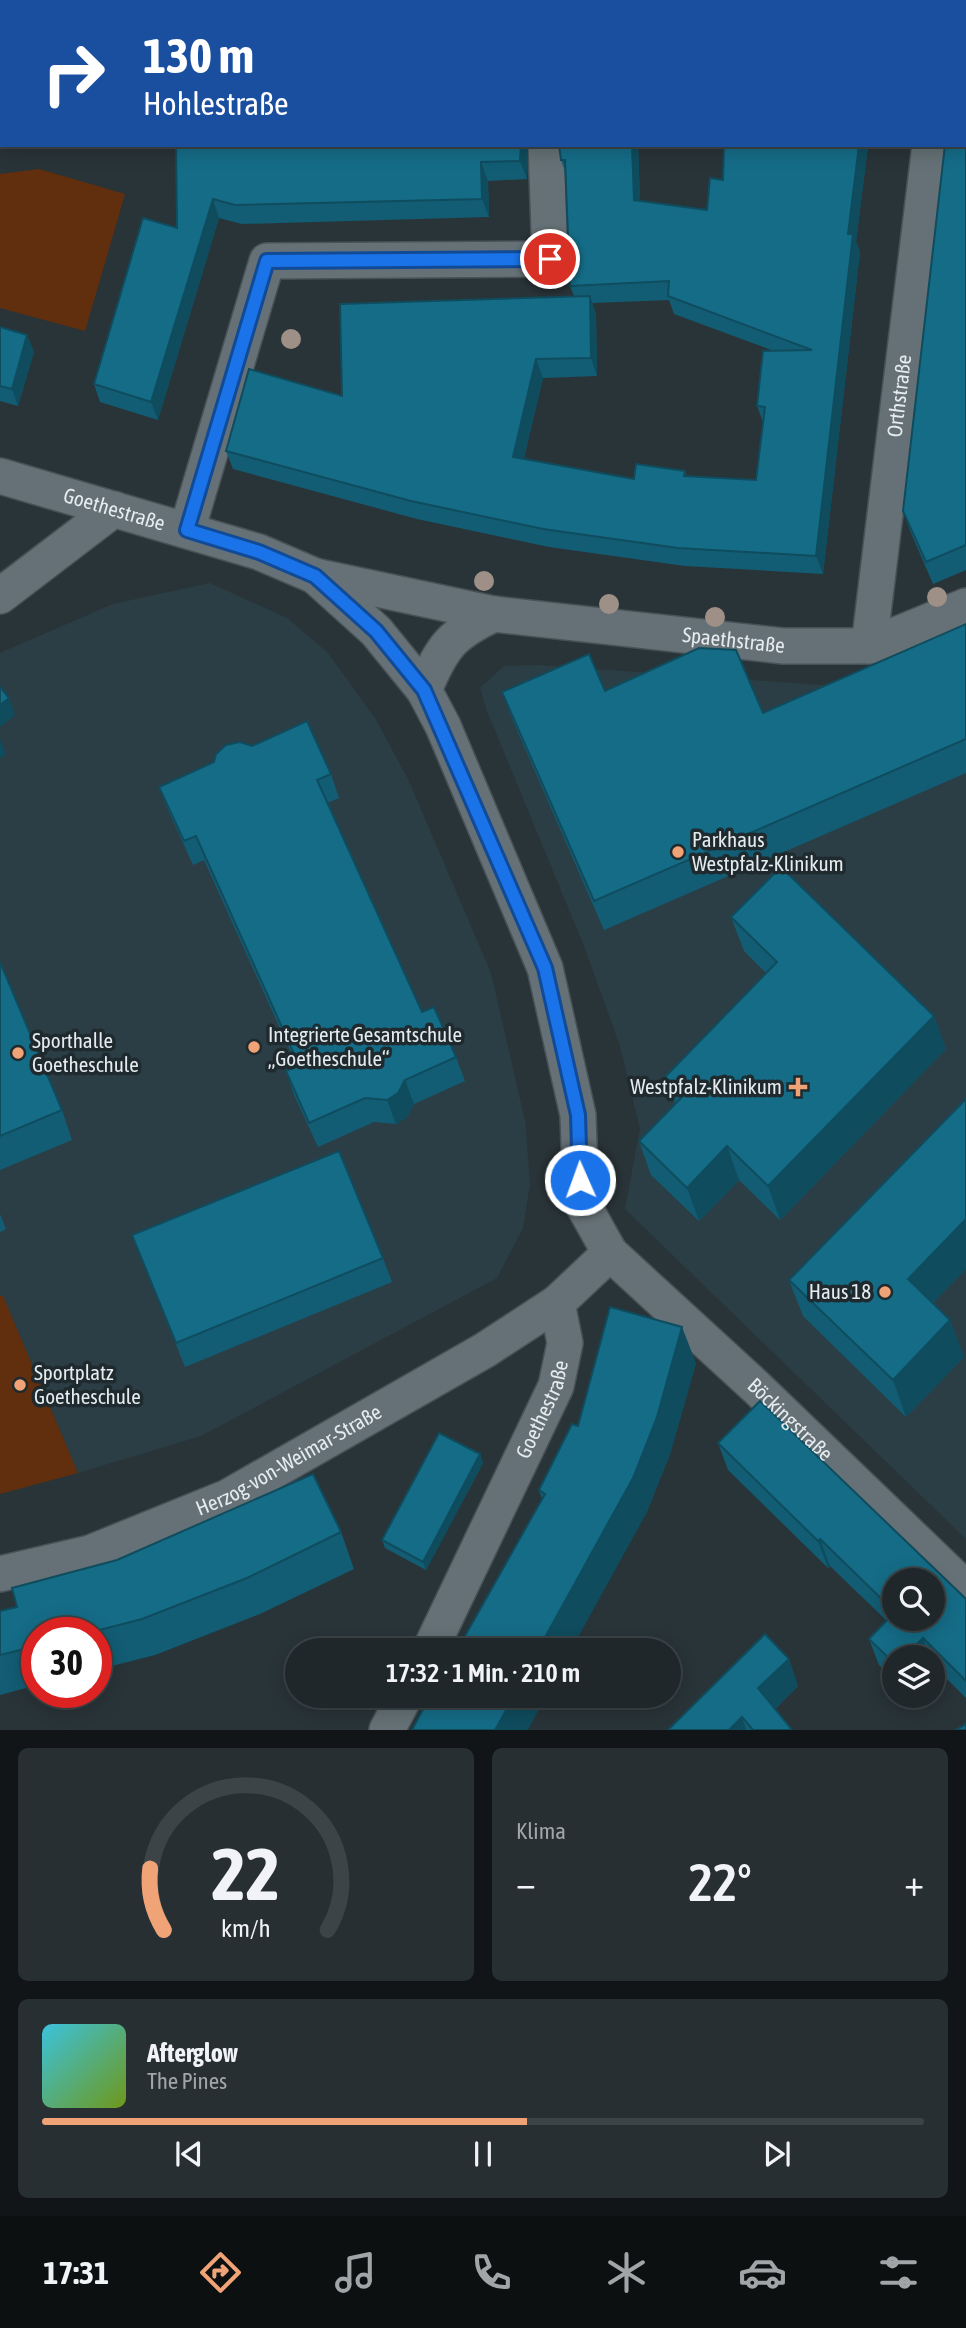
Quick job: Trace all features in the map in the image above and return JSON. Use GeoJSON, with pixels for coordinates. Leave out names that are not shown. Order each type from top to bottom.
{"type":"FeatureCollection","features":[{"type":"Feature","properties":{"kind":"street"},"geometry":{"type":"LineString","coordinates":[[187,530],[267,261],[550,259],[546,147]]}},
{"type":"Feature","properties":{"kind":"street","name":"Orthstraße"},"geometry":{"type":"LineString","coordinates":[[869,646],[930,147]]}},
{"type":"Feature","properties":{"kind":"street","name":"Goethestraße"},"geometry":{"type":"LineString","coordinates":[[0,476],[259,552],[315,576],[376,631],[424,690],[545,968],[578,1115],[581,1202],[610,1253]]}},
{"type":"Feature","properties":{"kind":"street"},"geometry":{"type":"LineString","coordinates":[[0,596],[114,509]]}},
{"type":"Feature","properties":{"kind":"street","name":"Spaethstraße"},"geometry":{"type":"LineString","coordinates":[[315,576],[494,614],[783,646],[869,646],[966,606]]}},
{"type":"Feature","properties":{"kind":"street"},"geometry":{"type":"LineString","coordinates":[[424,690],[439,655],[464,628],[494,614]]}},
{"type":"Feature","properties":{"kind":"street"},"geometry":{"type":"LineString","coordinates":[[556,1303],[610,1253]]}},
{"type":"Feature","properties":{"kind":"street","name":"Böckingstraße"},"geometry":{"type":"LineString","coordinates":[[610,1253],[756,1387],[966,1590]]}},
{"type":"Feature","properties":{"kind":"street","name":"Goethestraße"},"geometry":{"type":"LineString","coordinates":[[436,1638],[556,1386],[565,1343],[556,1303]]}},
{"type":"Feature","properties":{"kind":"street","name":"Herzog-von-Weimar-Straße"},"geometry":{"type":"LineString","coordinates":[[0,1574],[90,1553],[228,1497],[485,1350],[556,1303]]}},
{"type":"Feature","properties":{"kind":"street"},"geometry":{"type":"LineString","coordinates":[[387,1730],[399,1708]]}},
{"type":"Feature","properties":{"kind":"shaded area"},"geometry":{"type":"Polygon","coordinates":[[[39,169],[125,194],[85,331],[0,308],[0,174],[39,169]]]}},
{"type":"Feature","properties":{"kind":"shaded area","name":"Integrierte Gesamtschule „Goetheschule“"},"geometry":{"type":"Polygon","coordinates":[[[210,583],[287,618],[327,652],[375,718],[408,779],[491,973],[525,1121],[530,1184],[523,1228],[497,1278],[201,1436],[78,1473],[3,1296],[0,1296],[0,653],[113,604],[210,583]]]}},
{"type":"Feature","properties":{"kind":"shaded area","name":"Westpfalz-Klinikum"},"geometry":{"type":"Polygon","coordinates":[[[966,658],[966,1539],[625,1209],[640,1129],[620,1046],[584,946],[487,711],[480,688],[504,666],[538,665],[893,690],[966,658]]]}},
{"type":"Feature","properties":{"kind":"shaded area","name":"Sportplatz Goetheschule"},"geometry":{"type":"Polygon","coordinates":[[[0,1296],[3,1296],[78,1473],[0,1494],[0,1296]]]}},
{"type":"Feature","properties":{"kind":"building"},"geometry":{"type":"Polygon","coordinates":[[[176,147],[521,147],[520,161],[481,162],[482,199],[235,205],[213,199],[151,402],[94,384],[143,218],[177,228],[176,147]]]}},
{"type":"Feature","properties":{"kind":"building"},"geometry":{"type":"Polygon","coordinates":[[[559,147],[632,147],[634,200],[707,210],[710,178],[723,180],[724,147],[859,147],[848,234],[853,234],[816,556],[678,548],[543,529],[411,501],[226,451],[249,369],[342,396],[340,304],[590,296],[591,358],[536,359],[513,457],[634,479],[636,464],[685,471],[684,476],[756,480],[765,407],[757,406],[763,351],[812,350],[668,296],[669,281],[570,286],[565,160],[561,160],[559,147]]]}},
{"type":"Feature","properties":{"kind":"building"},"geometry":{"type":"Polygon","coordinates":[[[945,147],[966,147],[966,545],[926,562],[903,511],[945,147]]]}},
{"type":"Feature","properties":{"kind":"building"},"geometry":{"type":"Polygon","coordinates":[[[0,327],[27,335],[12,389],[0,386],[0,327]]]}},
{"type":"Feature","properties":{"kind":"building","name":"Parkhaus Westpfalz-Klinikum"},"geometry":{"type":"Polygon","coordinates":[[[966,624],[966,739],[594,901],[502,692],[589,654],[605,691],[699,648],[736,650],[763,713],[966,624]]]}},
{"type":"Feature","properties":{"kind":"building"},"geometry":{"type":"Polygon","coordinates":[[[0,687],[9,698],[0,705],[0,687]]]}},
{"type":"Feature","properties":{"kind":"building"},"geometry":{"type":"Polygon","coordinates":[[[307,721],[331,774],[317,780],[422,1012],[434,1007],[456,1057],[405,1080],[398,1093],[387,1100],[365,1098],[309,1123],[286,1071],[299,1065],[196,836],[184,841],[159,787],[214,762],[216,754],[226,745],[240,742],[252,746],[307,721]]]}},
{"type":"Feature","properties":{"kind":"building"},"geometry":{"type":"Polygon","coordinates":[[[781,867],[934,1016],[768,1186],[727,1146],[687,1188],[639,1141],[684,1095],[665,1077],[777,962],[731,917],[781,867]]]}},
{"type":"Feature","properties":{"kind":"building","name":"Sporthalle Goetheschule"},"geometry":{"type":"Polygon","coordinates":[[[0,962],[62,1110],[0,1136],[0,962]]]}},
{"type":"Feature","properties":{"kind":"building","name":"Haus 18"},"geometry":{"type":"Polygon","coordinates":[[[966,1099],[966,1219],[908,1279],[950,1320],[893,1380],[789,1280],[966,1099]]]}},
{"type":"Feature","properties":{"kind":"building"},"geometry":{"type":"Polygon","coordinates":[[[339,1151],[383,1258],[176,1343],[132,1235],[339,1151]]]}},
{"type":"Feature","properties":{"kind":"building"},"geometry":{"type":"Polygon","coordinates":[[[610,1307],[682,1327],[657,1417],[633,1478],[545,1638],[464,1638],[545,1494],[539,1490],[572,1424],[578,1426],[610,1307]]]}},
{"type":"Feature","properties":{"kind":"building"},"geometry":{"type":"Polygon","coordinates":[[[760,1401],[934,1568],[882,1568],[882,1599],[718,1443],[760,1401]]]}},
{"type":"Feature","properties":{"kind":"building"},"geometry":{"type":"Polygon","coordinates":[[[439,1433],[480,1454],[423,1562],[382,1540],[439,1433]]]}},
{"type":"Feature","properties":{"kind":"building"},"geometry":{"type":"Polygon","coordinates":[[[313,1474],[341,1532],[247,1578],[142,1619],[112,1627],[112,1617],[21,1617],[21,1650],[0,1655],[0,1611],[17,1607],[12,1588],[117,1560],[313,1474]]]}},
{"type":"Feature","properties":{"kind":"building"},"geometry":{"type":"Polygon","coordinates":[[[945,1579],[966,1599],[966,1681],[945,1660],[945,1645],[930,1645],[923,1638],[916,1645],[882,1645],[882,1651],[869,1639],[882,1625],[882,1631],[945,1631],[945,1579]]]}},
{"type":"Feature","properties":{"kind":"building"},"geometry":{"type":"Polygon","coordinates":[[[765,1634],[789,1659],[758,1688],[792,1730],[753,1730],[742,1717],[729,1730],[668,1730],[765,1634]]]}},
{"type":"Feature","properties":{"kind":"building"},"geometry":{"type":"Polygon","coordinates":[[[424,1708],[507,1708],[495,1730],[412,1730],[424,1708]]]}},
{"type":"Feature","properties":{"kind":"place","name":"Parkhaus Westpfalz-Klinikum"},"geometry":{"type":"Point","coordinates":[678,852]}},
{"type":"Feature","properties":{"kind":"place","name":"Integrierte Gesamtschule „Goetheschule“"},"geometry":{"type":"Point","coordinates":[254,1047]}},
{"type":"Feature","properties":{"kind":"place","name":"Sporthalle Goetheschule"},"geometry":{"type":"Point","coordinates":[18,1053]}},
{"type":"Feature","properties":{"kind":"place","name":"Westpfalz-Klinikum"},"geometry":{"type":"Point","coordinates":[798,1087]}},
{"type":"Feature","properties":{"kind":"place","name":"Haus 18"},"geometry":{"type":"Point","coordinates":[885,1292]}},
{"type":"Feature","properties":{"kind":"place","name":"Sportplatz Goetheschule"},"geometry":{"type":"Point","coordinates":[20,1385]}},
{"type":"Feature","properties":{"kind":"route"},"geometry":{"type":"LineString","coordinates":[[550,259],[267,261],[187,530],[259,552],[315,576],[376,631],[424,690],[443,726],[545,968],[578,1115],[580,1180]]}}]}
